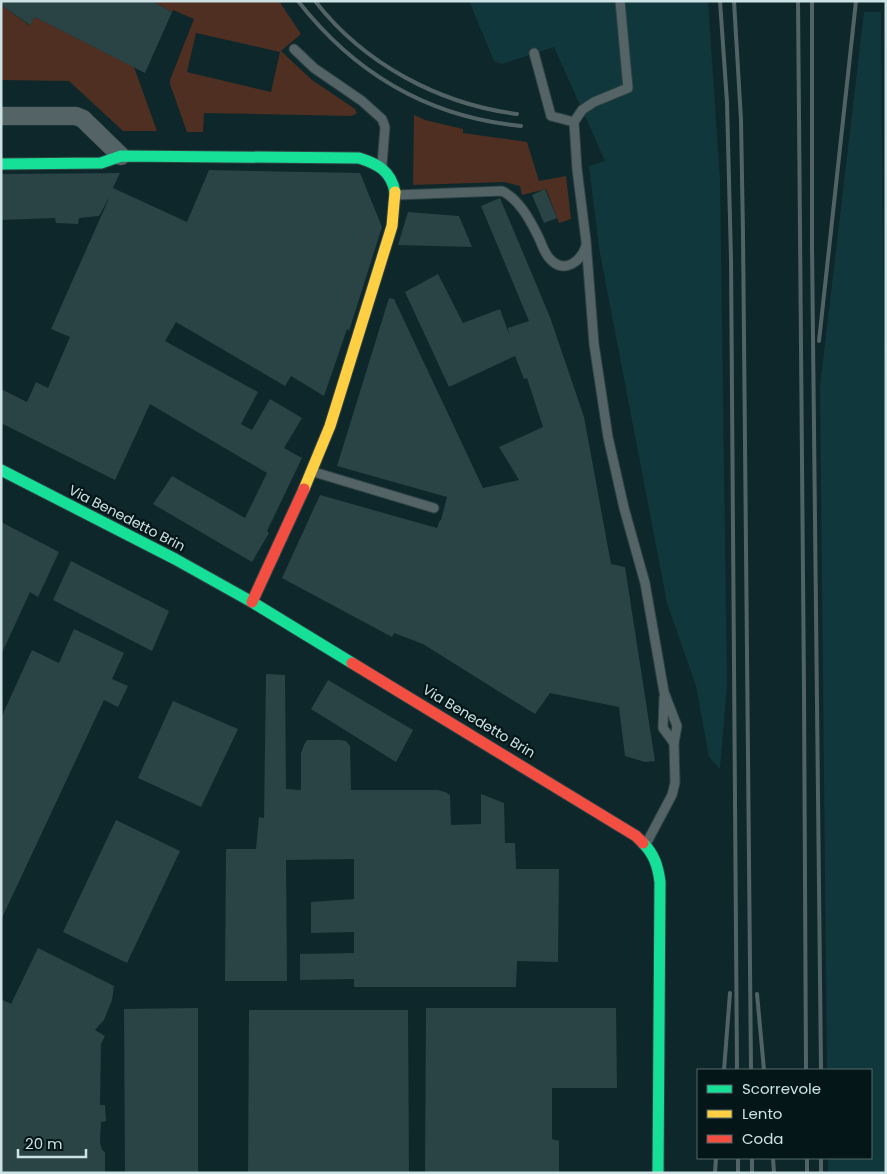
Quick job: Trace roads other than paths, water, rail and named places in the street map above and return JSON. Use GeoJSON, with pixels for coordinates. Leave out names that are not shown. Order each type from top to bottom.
{"type":"FeatureCollection","features":[{"type":"Feature","properties":{"kind":"street"},"geometry":{"type":"LineString","coordinates":[[1,116],[76,116],[83,119],[121,156]]}},
{"type":"Feature","properties":{"kind":"street"},"geometry":{"type":"LineString","coordinates":[[1,164],[101,163],[121,156],[359,158],[371,160],[382,165],[389,172],[394,183],[396,196],[389,236],[330,426],[312,472],[252,602]]}},
{"type":"Feature","properties":{"kind":"street","name":"Via Benedetto Brin"},"geometry":{"type":"LineString","coordinates":[[1,470],[175,559],[252,602],[559,788],[646,844],[654,855],[659,867],[660,882],[658,1173]]}},
{"type":"Feature","properties":{"kind":"lane"},"geometry":{"type":"LineString","coordinates":[[620,1],[628,88],[594,102],[582,110],[574,122],[594,344],[608,438],[624,508],[645,583],[664,692],[677,726],[674,743],[675,783],[672,795],[646,844]]}},
{"type":"Feature","properties":{"kind":"lane"},"geometry":{"type":"LineString","coordinates":[[294,49],[326,78],[377,113],[385,127],[382,165]]}},
{"type":"Feature","properties":{"kind":"lane"},"geometry":{"type":"LineString","coordinates":[[534,53],[551,116],[574,122]]}},
{"type":"Feature","properties":{"kind":"lane"},"geometry":{"type":"LineString","coordinates":[[396,196],[502,191],[513,198],[527,216],[545,253],[551,261],[559,266],[575,264],[586,248],[586,241]]}},
{"type":"Feature","properties":{"kind":"lane"},"geometry":{"type":"LineString","coordinates":[[312,472],[434,508]]}},
{"type":"Feature","properties":{"kind":"lane"},"geometry":{"type":"LineString","coordinates":[[664,692],[663,728],[674,743]]}},
{"type":"Feature","properties":{"kind":"railway"},"geometry":{"type":"LineString","coordinates":[[298,1],[320,27],[344,50],[396,88],[425,102],[455,113],[487,121],[521,126]]}},
{"type":"Feature","properties":{"kind":"railway"},"geometry":{"type":"LineString","coordinates":[[315,1],[356,44],[380,62],[405,77],[459,101],[517,114]]}},
{"type":"Feature","properties":{"kind":"railway"},"geometry":{"type":"LineString","coordinates":[[720,1],[727,102],[731,259],[737,1069]]}},
{"type":"Feature","properties":{"kind":"railway"},"geometry":{"type":"LineString","coordinates":[[734,1],[741,120],[743,233],[751,1069]]}},
{"type":"Feature","properties":{"kind":"railway"},"geometry":{"type":"LineString","coordinates":[[798,1],[806,1069]]}},
{"type":"Feature","properties":{"kind":"railway"},"geometry":{"type":"LineString","coordinates":[[812,1],[812,246],[821,1069]]}},
{"type":"Feature","properties":{"kind":"railway"},"geometry":{"type":"LineString","coordinates":[[819,341],[856,1]]}},
{"type":"Feature","properties":{"kind":"railway"},"geometry":{"type":"LineString","coordinates":[[724,1069],[730,993]]}},
{"type":"Feature","properties":{"kind":"railway"},"geometry":{"type":"LineString","coordinates":[[757,994],[764,1069]]}},
{"type":"Feature","properties":{"kind":"railway"},"geometry":{"type":"LineString","coordinates":[[715,1173],[716,1159]]}},
{"type":"Feature","properties":{"kind":"railway"},"geometry":{"type":"LineString","coordinates":[[738,1159],[738,1173]]}},
{"type":"Feature","properties":{"kind":"railway"},"geometry":{"type":"LineString","coordinates":[[752,1159],[752,1173]]}},
{"type":"Feature","properties":{"kind":"railway"},"geometry":{"type":"LineString","coordinates":[[773,1159],[774,1173]]}},
{"type":"Feature","properties":{"kind":"railway"},"geometry":{"type":"LineString","coordinates":[[807,1159],[807,1173]]}},
{"type":"Feature","properties":{"kind":"railway"},"geometry":{"type":"LineString","coordinates":[[821,1159],[821,1173]]}}]}
